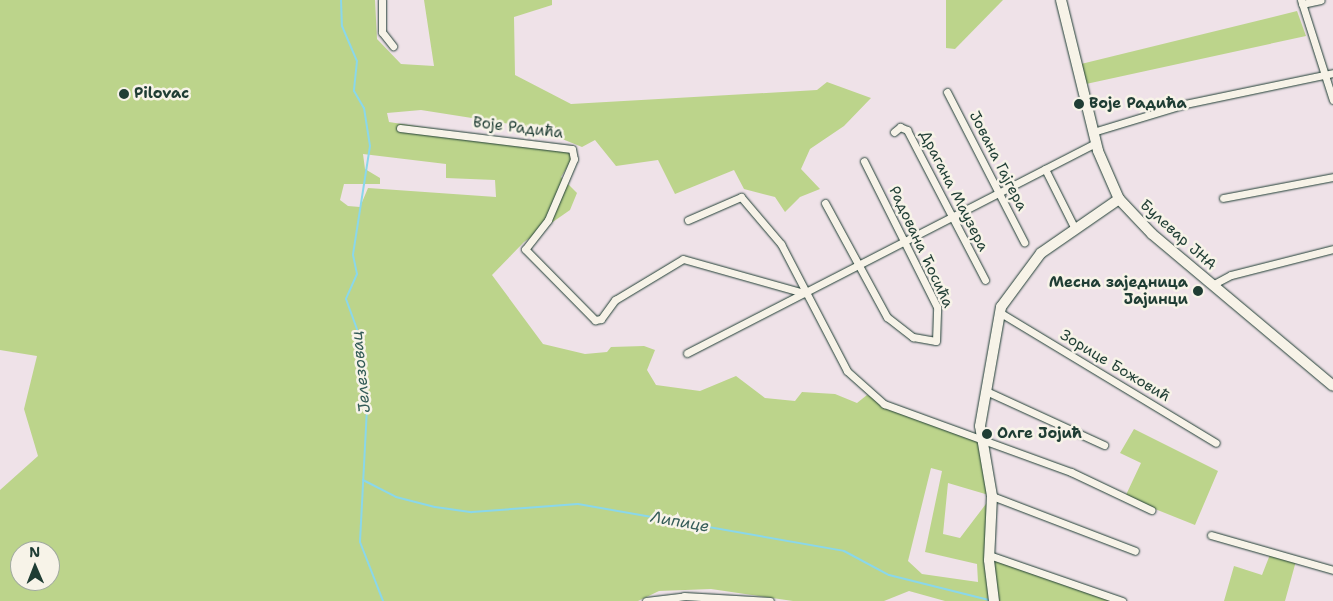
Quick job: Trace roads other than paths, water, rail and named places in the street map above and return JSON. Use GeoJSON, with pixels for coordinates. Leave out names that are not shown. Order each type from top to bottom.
{"type":"FeatureCollection","features":[{"type":"Feature","properties":{"kind":"main road","name":"Булевар ЈНА"},"geometry":{"type":"LineString","coordinates":[[1061,0],[1096,143],[1119,199],[1212,285],[1333,386]]}},
{"type":"Feature","properties":{"kind":"main road"},"geometry":{"type":"LineString","coordinates":[[994,600],[989,555],[992,496],[982,443],[986,391],[1000,312],[1033,261],[1119,199]]}},
{"type":"Feature","properties":{"kind":"street"},"geometry":{"type":"LineString","coordinates":[[382,0],[382,32],[393,46]]}},
{"type":"Feature","properties":{"kind":"street"},"geometry":{"type":"LineString","coordinates":[[1321,0],[1302,2],[1330,73],[1333,100]]}},
{"type":"Feature","properties":{"kind":"street"},"geometry":{"type":"LineString","coordinates":[[1093,132],[1164,109],[1330,73]]}},
{"type":"Feature","properties":{"kind":"street","name":"Јована Гајгера"},"geometry":{"type":"LineString","coordinates":[[947,92],[1024,242]]}},
{"type":"Feature","properties":{"kind":"street","name":"Драгана Маузера"},"geometry":{"type":"LineString","coordinates":[[894,132],[900,127],[907,130],[985,280]]}},
{"type":"Feature","properties":{"kind":"street","name":"Воје Радића"},"geometry":{"type":"LineString","coordinates":[[400,128],[572,149],[574,159],[548,220],[525,250],[595,320],[601,319],[615,300],[683,259],[804,293]]}},
{"type":"Feature","properties":{"kind":"street"},"geometry":{"type":"LineString","coordinates":[[687,353],[1096,143]]}},
{"type":"Feature","properties":{"kind":"street","name":"Радована Ћосића"},"geometry":{"type":"LineString","coordinates":[[858,266],[891,323],[932,343],[939,335],[939,312],[864,161]]}},
{"type":"Feature","properties":{"kind":"street"},"geometry":{"type":"LineString","coordinates":[[1045,169],[1075,229]]}},
{"type":"Feature","properties":{"kind":"street"},"geometry":{"type":"LineString","coordinates":[[1223,198],[1333,177]]}},
{"type":"Feature","properties":{"kind":"street"},"geometry":{"type":"LineString","coordinates":[[688,220],[741,197],[781,244],[804,293],[843,365],[863,390],[897,410],[982,443],[1078,475],[1151,510]]}},
{"type":"Feature","properties":{"kind":"street"},"geometry":{"type":"LineString","coordinates":[[825,203],[858,266]]}},
{"type":"Feature","properties":{"kind":"street"},"geometry":{"type":"LineString","coordinates":[[1212,285],[1231,275],[1333,249]]}},
{"type":"Feature","properties":{"kind":"street","name":"Зорице Божовић"},"geometry":{"type":"LineString","coordinates":[[1000,312],[1216,443]]}},
{"type":"Feature","properties":{"kind":"street"},"geometry":{"type":"LineString","coordinates":[[986,391],[1104,445]]}},
{"type":"Feature","properties":{"kind":"street"},"geometry":{"type":"LineString","coordinates":[[992,496],[1135,551]]}},
{"type":"Feature","properties":{"kind":"street"},"geometry":{"type":"LineString","coordinates":[[1211,535],[1333,570]]}},
{"type":"Feature","properties":{"kind":"street"},"geometry":{"type":"LineString","coordinates":[[989,555],[1122,601]]}},
{"type":"Feature","properties":{"kind":"street"},"geometry":{"type":"LineString","coordinates":[[646,601],[684,596],[770,601]]}},
{"type":"Feature","properties":{"kind":"waterway","name":"Јелезовац"},"geometry":{"type":"LineString","coordinates":[[341,0],[342,26],[357,61],[354,91],[364,108],[370,146],[353,255],[357,274],[346,299],[359,334],[367,408],[360,542],[383,601]]}},
{"type":"Feature","properties":{"kind":"waterway","name":"Липице"},"geometry":{"type":"LineString","coordinates":[[363,480],[396,497],[435,507],[472,512],[578,504],[844,551],[889,575],[989,600]]}},
{"type":"Feature","properties":{"kind":"place","name":"Pilovac"},"geometry":{"type":"Point","coordinates":[124,94]}},
{"type":"Feature","properties":{"kind":"place","name":"Воје Радића"},"geometry":{"type":"Point","coordinates":[1079,104]}},
{"type":"Feature","properties":{"kind":"place","name":"Месна заједница Јајинци"},"geometry":{"type":"Point","coordinates":[1198,291]}},
{"type":"Feature","properties":{"kind":"place","name":"Олге Јојић"},"geometry":{"type":"Point","coordinates":[987,434]}}]}
